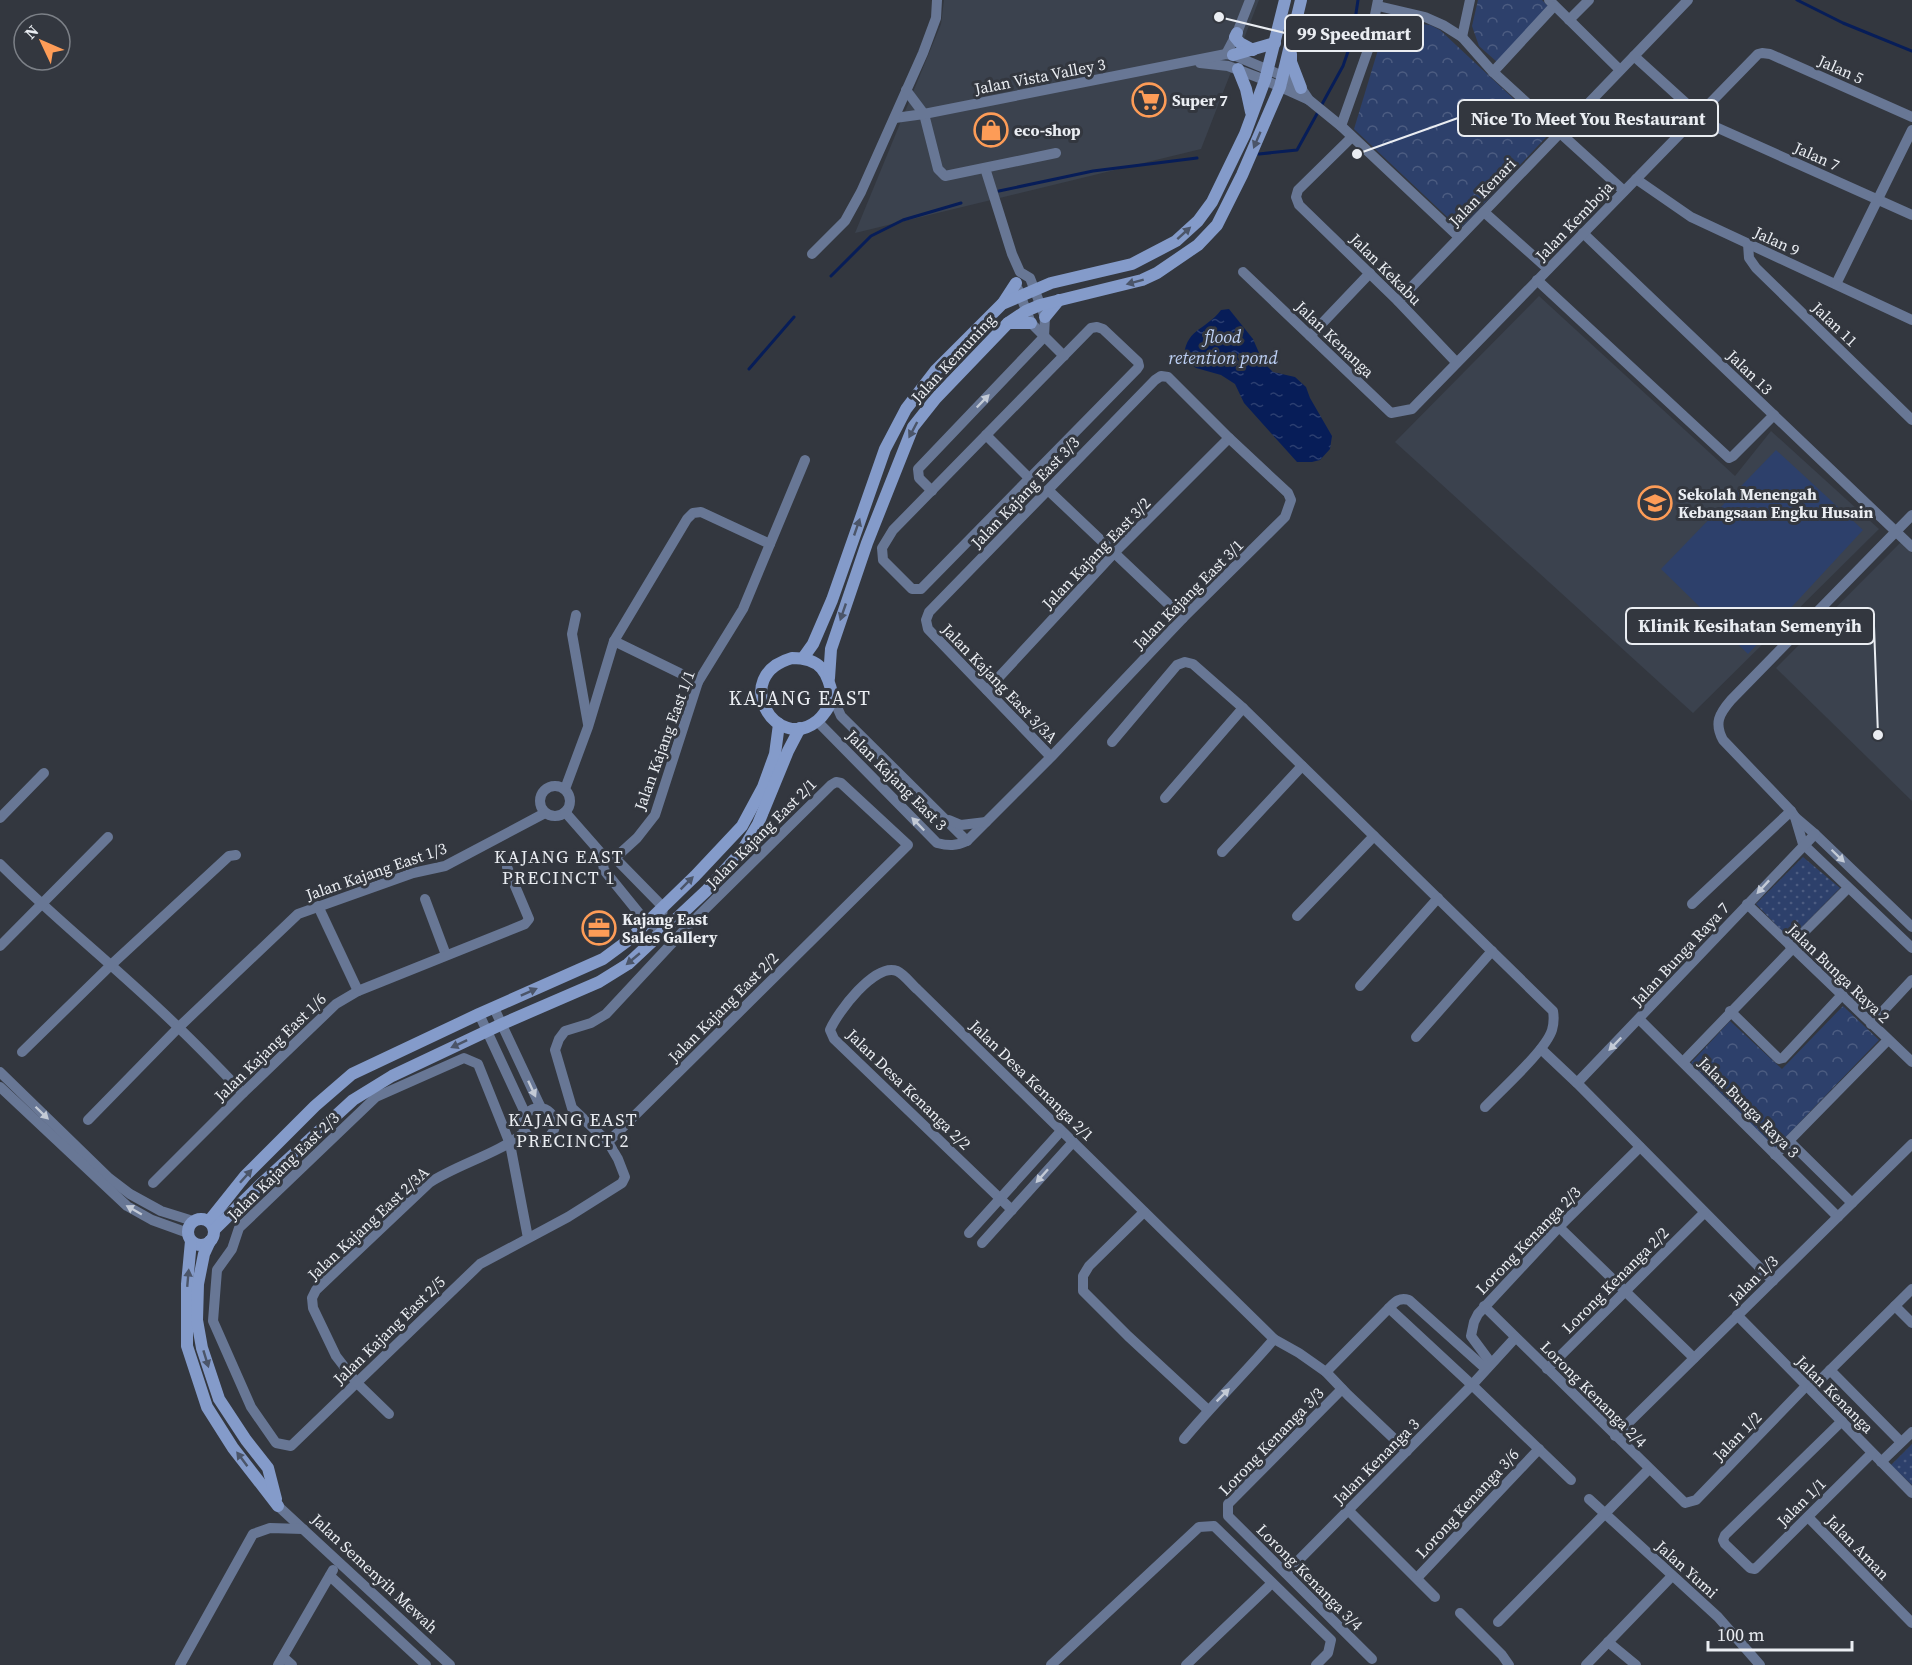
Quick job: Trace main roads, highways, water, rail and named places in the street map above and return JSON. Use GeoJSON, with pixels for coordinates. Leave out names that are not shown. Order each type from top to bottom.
{"type":"FeatureCollection","features":[{"type":"Feature","properties":{"kind":"water","name":"flood retention pond"},"geometry":{"type":"Polygon","coordinates":[[[1229,309],[1253,339],[1263,362],[1273,372],[1295,377],[1306,387],[1332,436],[1330,449],[1320,460],[1297,462],[1244,403],[1235,384],[1221,375],[1196,368],[1184,360],[1185,350],[1191,336],[1221,310],[1229,309]]]}},
{"type":"Feature","properties":{"kind":"waterway"},"geometry":{"type":"LineString","coordinates":[[1321,106],[1343,66],[1352,40],[1358,0]]}},
{"type":"Feature","properties":{"kind":"waterway"},"geometry":{"type":"LineString","coordinates":[[1797,0],[1843,23],[1912,51]]}},
{"type":"Feature","properties":{"kind":"waterway"},"geometry":{"type":"LineString","coordinates":[[1259,154],[1297,150],[1318,112]]}},
{"type":"Feature","properties":{"kind":"waterway"},"geometry":{"type":"LineString","coordinates":[[999,191],[1093,171],[1197,158]]}},
{"type":"Feature","properties":{"kind":"waterway"},"geometry":{"type":"LineString","coordinates":[[831,276],[871,236],[903,220],[961,203]]}},
{"type":"Feature","properties":{"kind":"waterway"},"geometry":{"type":"LineString","coordinates":[[749,369],[794,317]]}},
{"type":"Feature","properties":{"kind":"place","name":"99 Speedmart"},"geometry":{"type":"Point","coordinates":[1219,17]}},
{"type":"Feature","properties":{"kind":"place","name":"Super 7"},"geometry":{"type":"Point","coordinates":[1149,100]}},
{"type":"Feature","properties":{"kind":"place","name":"eco-shop"},"geometry":{"type":"Point","coordinates":[991,130]}},
{"type":"Feature","properties":{"kind":"place","name":"Nice To Meet You Restaurant"},"geometry":{"type":"Point","coordinates":[1357,154]}},
{"type":"Feature","properties":{"kind":"place","name":"Sekolah Menengah Kebangsaan Engku Husain"},"geometry":{"type":"Point","coordinates":[1655,503]}},
{"type":"Feature","properties":{"kind":"place","name":"Klinik Kesihatan Semenyih"},"geometry":{"type":"Point","coordinates":[1878,735]}},
{"type":"Feature","properties":{"kind":"place","name":"Kajang East Sales Gallery"},"geometry":{"type":"Point","coordinates":[599,928]}},
{"type":"Feature","properties":{"kind":"district","name":"KAJANG EAST"},"geometry":{"type":"Point","coordinates":[800,698]}},
{"type":"Feature","properties":{"kind":"district","name":"KAJANG EAST PRECINCT 1"},"geometry":{"type":"Point","coordinates":[559,866]}},
{"type":"Feature","properties":{"kind":"district","name":"KAJANG EAST PRECINCT 2"},"geometry":{"type":"Point","coordinates":[573,1129]}}]}
